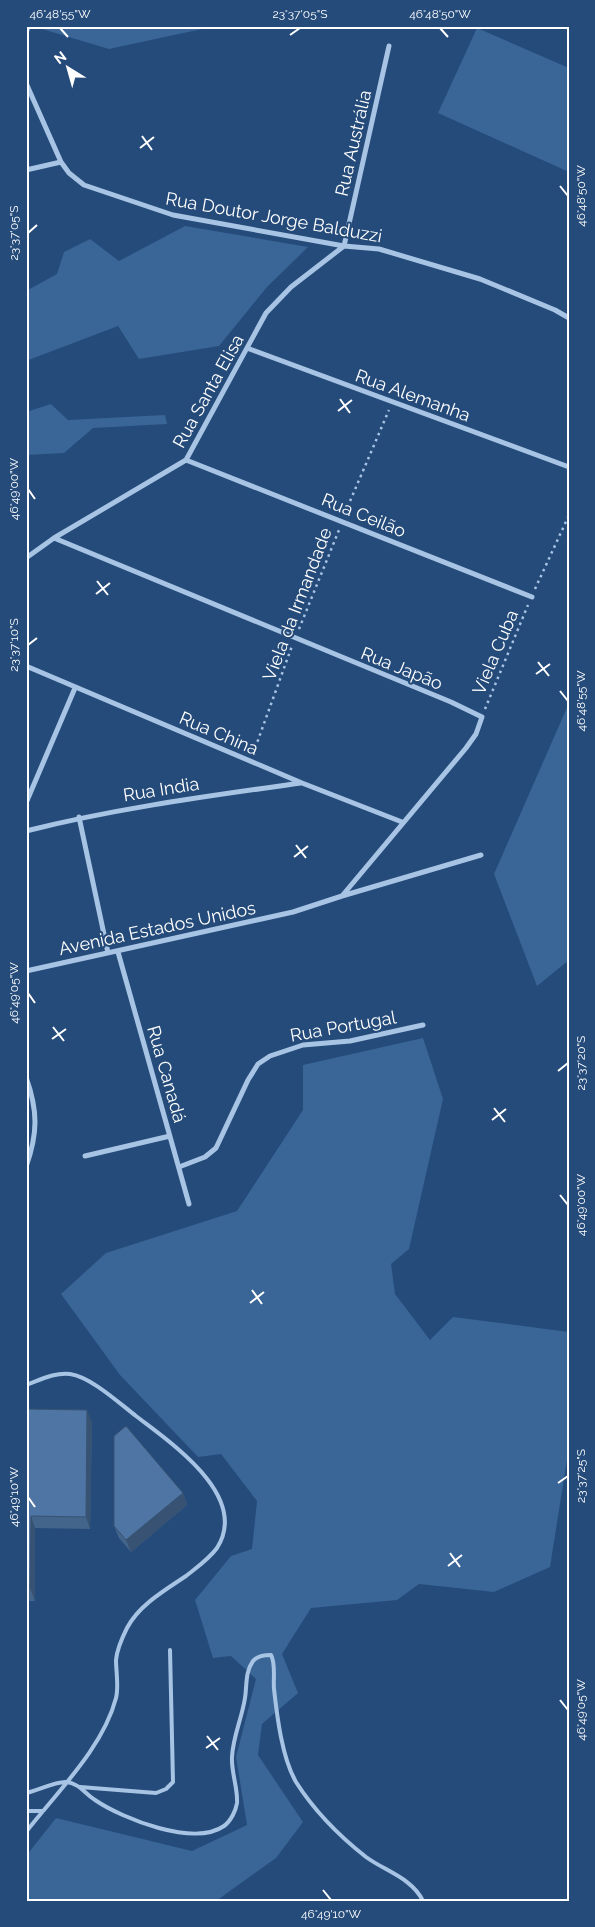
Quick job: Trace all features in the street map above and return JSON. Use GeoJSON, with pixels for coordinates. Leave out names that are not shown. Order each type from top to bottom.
{"type":"FeatureCollection","features":[{"type":"Feature","properties":{"kind":"street"},"geometry":{"type":"LineString","coordinates":[[26,34],[28,26]]}},
{"type":"Feature","properties":{"kind":"street","name":"Rua Austrália"},"geometry":{"type":"LineString","coordinates":[[344,246],[389,46]]}},
{"type":"Feature","properties":{"kind":"street","name":"Rua Doutor Jorge Balduzzi"},"geometry":{"type":"LineString","coordinates":[[26,83],[61,162],[84,185],[173,215],[344,246],[379,249],[480,279],[555,310],[569,318]]}},
{"type":"Feature","properties":{"kind":"street"},"geometry":{"type":"LineString","coordinates":[[26,170],[61,162]]}},
{"type":"Feature","properties":{"kind":"street","name":"Rua Santa Elisa"},"geometry":{"type":"LineString","coordinates":[[26,558],[54,538],[186,460],[266,314],[291,287],[344,246]]}},
{"type":"Feature","properties":{"kind":"street","name":"Rua Alemanha"},"geometry":{"type":"LineString","coordinates":[[247,348],[569,467]]}},
{"type":"Feature","properties":{"kind":"street","name":"Rua Ceilão"},"geometry":{"type":"LineString","coordinates":[[186,460],[343,520],[532,596]]}},
{"type":"Feature","properties":{"kind":"street","name":"Rua Japão"},"geometry":{"type":"LineString","coordinates":[[54,538],[451,702],[482,717]]}},
{"type":"Feature","properties":{"kind":"street","name":"Rua China"},"geometry":{"type":"LineString","coordinates":[[26,666],[302,783],[402,822]]}},
{"type":"Feature","properties":{"kind":"street"},"geometry":{"type":"LineString","coordinates":[[26,803],[75,688]]}},
{"type":"Feature","properties":{"kind":"street"},"geometry":{"type":"LineString","coordinates":[[342,896],[402,822],[466,748],[476,734],[482,717]]}},
{"type":"Feature","properties":{"kind":"street","name":"Rua India"},"geometry":{"type":"LineString","coordinates":[[26,831],[79,817],[163,802],[302,783]]}},
{"type":"Feature","properties":{"kind":"street"},"geometry":{"type":"LineString","coordinates":[[79,817],[108,953]]}},
{"type":"Feature","properties":{"kind":"street"},"geometry":{"type":"LineString","coordinates":[[342,896],[482,855]]}},
{"type":"Feature","properties":{"kind":"street","name":"Avenida Estados Unidos"},"geometry":{"type":"LineString","coordinates":[[26,971],[293,912],[342,896]]}},
{"type":"Feature","properties":{"kind":"street","name":"Rua Canadá"},"geometry":{"type":"LineString","coordinates":[[118,952],[189,1204]]}},
{"type":"Feature","properties":{"kind":"street","name":"Rua Portugal"},"geometry":{"type":"LineString","coordinates":[[178,1167],[205,1157],[216,1148],[248,1080],[258,1064],[270,1056],[303,1045],[350,1041],[423,1025]]}},
{"type":"Feature","properties":{"kind":"street"},"geometry":{"type":"LineString","coordinates":[[26,1077],[32,1095],[36,1123],[34,1145],[26,1167]]}},
{"type":"Feature","properties":{"kind":"street"},"geometry":{"type":"LineString","coordinates":[[85,1156],[170,1136]]}},
{"type":"Feature","properties":{"kind":"lane"},"geometry":{"type":"LineString","coordinates":[[26,1385],[52,1375],[69,1374],[82,1378],[110,1395],[181,1451],[215,1488],[223,1505],[224,1528],[217,1548],[202,1563],[132,1618],[122,1638],[116,1657],[116,1696],[104,1732],[26,1832]]}},
{"type":"Feature","properties":{"kind":"lane"},"geometry":{"type":"LineString","coordinates":[[26,1793],[66,1782],[80,1787],[156,1793],[166,1789],[173,1782],[170,1650]]}},
{"type":"Feature","properties":{"kind":"lane"},"geometry":{"type":"LineString","coordinates":[[80,1787],[93,1800],[148,1824],[186,1834],[207,1832],[225,1826],[233,1816],[237,1803],[232,1759],[237,1722],[245,1700],[247,1677],[254,1660],[263,1655],[271,1655],[274,1660],[274,1689],[281,1738],[295,1779],[316,1811],[339,1834],[368,1858],[399,1876],[420,1894],[423,1901]]}},
{"type":"Feature","properties":{"kind":"lane"},"geometry":{"type":"LineString","coordinates":[[26,1811],[43,1811]]}},
{"type":"Feature","properties":{"kind":"path","name":"Viela da Irmandade"},"geometry":{"type":"LineString","coordinates":[[251,761],[295,639],[392,402]]}},
{"type":"Feature","properties":{"kind":"path","name":"Viela Cuba"},"geometry":{"type":"LineString","coordinates":[[482,717],[532,596],[569,515]]}},
{"type":"Feature","properties":{"kind":"shaded area"},"geometry":{"type":"Polygon","coordinates":[[[32,26],[216,26],[109,49],[32,26]]]}},
{"type":"Feature","properties":{"kind":"shaded area"},"geometry":{"type":"Polygon","coordinates":[[[477,28],[569,68],[569,172],[438,113],[477,28]]]}},
{"type":"Feature","properties":{"kind":"shaded area"},"geometry":{"type":"Polygon","coordinates":[[[185,226],[308,247],[267,287],[219,346],[139,359],[118,326],[26,361],[26,291],[57,274],[64,252],[90,239],[119,261],[185,226]]]}},
{"type":"Feature","properties":{"kind":"shaded area"},"geometry":{"type":"Polygon","coordinates":[[[51,404],[68,420],[165,415],[167,424],[93,428],[64,453],[26,455],[26,412],[51,404]]]}},
{"type":"Feature","properties":{"kind":"shaded area"},"geometry":{"type":"Polygon","coordinates":[[[569,703],[569,960],[537,986],[494,874],[569,703]]]}},
{"type":"Feature","properties":{"kind":"shaded area"},"geometry":{"type":"Polygon","coordinates":[[[423,1038],[443,1099],[409,1249],[391,1264],[395,1294],[430,1340],[453,1317],[569,1332],[569,1447],[550,1567],[494,1592],[419,1584],[397,1600],[311,1608],[282,1654],[298,1693],[262,1724],[258,1755],[303,1822],[276,1858],[216,1901],[26,1901],[26,1856],[56,1818],[192,1851],[247,1825],[236,1757],[256,1679],[231,1656],[213,1658],[195,1600],[231,1556],[252,1549],[257,1501],[221,1454],[198,1457],[120,1375],[61,1294],[106,1253],[237,1211],[303,1110],[303,1065],[423,1038]]]}},
{"type":"Feature","properties":{"kind":"building"},"geometry":{"type":"Polygon","coordinates":[[[26,1409],[87,1410],[86,1517],[31,1516],[30,1588],[26,1588],[26,1409]]]}},
{"type":"Feature","properties":{"kind":"building"},"geometry":{"type":"Polygon","coordinates":[[[126,1426],[183,1493],[126,1540],[114,1526],[114,1436],[126,1426]]]}}]}
